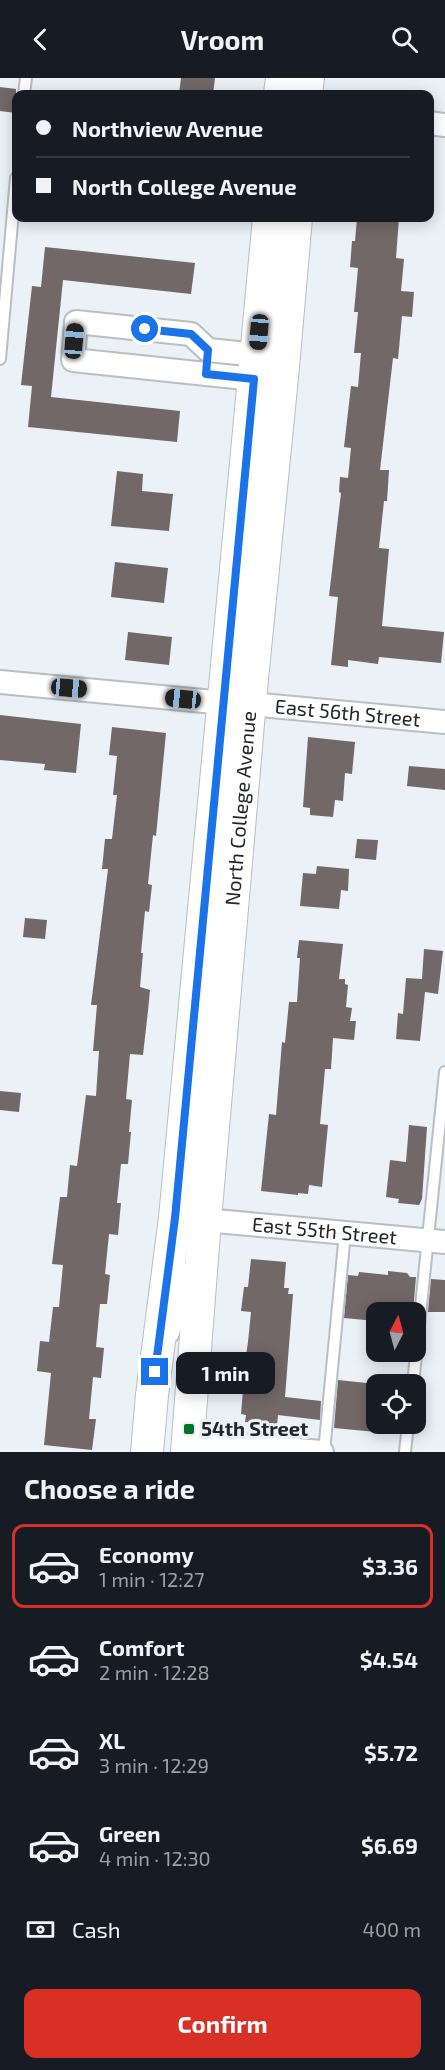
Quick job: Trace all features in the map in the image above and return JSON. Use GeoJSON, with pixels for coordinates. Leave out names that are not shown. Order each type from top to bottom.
{"type":"FeatureCollection","features":[{"type":"Feature","properties":{"kind":"main road","name":"North College Avenue"},"geometry":{"type":"LineString","coordinates":[[188,1446],[237,703],[255,367],[269,222]]}},
{"type":"Feature","properties":{"kind":"main road","name":"North College Avenue"},"geometry":{"type":"LineString","coordinates":[[147,1452],[152,1395],[237,703],[283,368],[296,222]]}},
{"type":"Feature","properties":{"kind":"street"},"geometry":{"type":"LineString","coordinates":[[76,322],[191,334],[208,350],[255,367],[206,374],[73,360],[76,322]]}},
{"type":"Feature","properties":{"kind":"street","name":"East 56th Street"},"geometry":{"type":"LineString","coordinates":[[0,682],[445,722]]}},
{"type":"Feature","properties":{"kind":"street","name":"East 55th Street"},"geometry":{"type":"LineString","coordinates":[[204,1220],[437,1241]]}},
{"type":"Feature","properties":{"kind":"street"},"geometry":{"type":"LineString","coordinates":[[188,1446],[323,1452]]}},
{"type":"Feature","properties":{"kind":"lane"},"geometry":{"type":"LineString","coordinates":[[0,359],[12,222]]}},
{"type":"Feature","properties":{"kind":"lane"},"geometry":{"type":"LineString","coordinates":[[206,374],[208,350]]}},
{"type":"Feature","properties":{"kind":"lane"},"geometry":{"type":"LineString","coordinates":[[415,1374],[437,1241],[445,1072]]}},
{"type":"Feature","properties":{"kind":"lane"},"geometry":{"type":"LineString","coordinates":[[323,1452],[345,1233]]}},
{"type":"Feature","properties":{"kind":"lane","name":"North College Avenue"},"geometry":{"type":"LineString","coordinates":[[152,1395],[179,1319],[185,1259]]}},
{"type":"Feature","properties":{"kind":"lane","name":"North College Avenue"},"geometry":{"type":"LineString","coordinates":[[179,1319],[192,1398]]}},
{"type":"Feature","properties":{"kind":"lane"},"geometry":{"type":"LineString","coordinates":[[405,1452],[407,1434]]}},
{"type":"Feature","properties":{"kind":"building"},"geometry":{"type":"Polygon","coordinates":[[[181,78],[215,78],[214,90],[180,90],[181,78]]]}},
{"type":"Feature","properties":{"kind":"building"},"geometry":{"type":"Polygon","coordinates":[[[0,87],[16,89],[12,90],[12,112],[0,111],[0,87]]]}},
{"type":"Feature","properties":{"kind":"building"},"geometry":{"type":"Polygon","coordinates":[[[357,222],[399,222],[396,258],[404,259],[401,291],[414,292],[412,317],[402,316],[398,359],[393,358],[380,470],[389,470],[387,501],[384,501],[379,548],[389,549],[382,626],[444,632],[441,663],[379,657],[378,664],[348,660],[348,667],[331,665],[338,597],[329,596],[341,493],[339,492],[340,477],[348,478],[351,448],[344,447],[351,386],[358,387],[361,353],[354,353],[358,312],[354,312],[358,268],[350,267],[352,241],[355,241],[357,222]]]}},
{"type":"Feature","properties":{"kind":"building"},"geometry":{"type":"Polygon","coordinates":[[[45,247],[195,263],[191,294],[63,280],[51,397],[180,411],[177,442],[28,427],[32,386],[21,385],[32,286],[41,287],[45,247]]]}},
{"type":"Feature","properties":{"kind":"building"},"geometry":{"type":"Polygon","coordinates":[[[117,471],[143,474],[142,491],[173,494],[169,531],[111,526],[117,471]]]}},
{"type":"Feature","properties":{"kind":"building"},"geometry":{"type":"Polygon","coordinates":[[[115,562],[168,568],[164,603],[111,597],[115,562]]]}},
{"type":"Feature","properties":{"kind":"building"},"geometry":{"type":"Polygon","coordinates":[[[128,632],[172,637],[169,665],[125,660],[128,632]]]}},
{"type":"Feature","properties":{"kind":"building"},"geometry":{"type":"Polygon","coordinates":[[[0,715],[81,724],[76,773],[44,770],[45,764],[0,760],[0,715]]]}},
{"type":"Feature","properties":{"kind":"building"},"geometry":{"type":"Polygon","coordinates":[[[112,727],[166,733],[156,836],[153,835],[148,884],[152,885],[149,912],[145,911],[141,953],[143,953],[140,987],[150,990],[148,1011],[143,1055],[130,1054],[126,1099],[132,1100],[128,1164],[121,1164],[117,1203],[121,1203],[118,1235],[109,1234],[105,1274],[110,1275],[107,1304],[100,1304],[96,1347],[104,1348],[101,1378],[93,1377],[89,1419],[96,1419],[92,1450],[44,1445],[51,1373],[37,1371],[40,1341],[49,1342],[53,1307],[59,1307],[63,1265],[52,1264],[60,1197],[67,1197],[70,1165],[77,1166],[86,1095],[96,1096],[99,1051],[93,1051],[97,1005],[91,1005],[108,869],[102,869],[105,839],[112,839],[117,795],[113,795],[117,756],[109,755],[112,727]]]}},
{"type":"Feature","properties":{"kind":"building"},"geometry":{"type":"Polygon","coordinates":[[[308,737],[355,742],[352,774],[345,773],[343,801],[335,800],[333,817],[310,815],[310,808],[303,807],[308,737]]]}},
{"type":"Feature","properties":{"kind":"building"},"geometry":{"type":"Polygon","coordinates":[[[409,766],[445,769],[445,790],[407,786],[409,766]]]}},
{"type":"Feature","properties":{"kind":"building"},"geometry":{"type":"Polygon","coordinates":[[[357,839],[378,840],[376,860],[355,858],[357,839]]]}},
{"type":"Feature","properties":{"kind":"building"},"geometry":{"type":"Polygon","coordinates":[[[317,866],[349,869],[348,891],[341,890],[339,909],[300,906],[303,873],[316,874],[317,866]]]}},
{"type":"Feature","properties":{"kind":"building"},"geometry":{"type":"Polygon","coordinates":[[[25,918],[47,920],[45,939],[23,937],[25,918]]]}},
{"type":"Feature","properties":{"kind":"building"},"geometry":{"type":"Polygon","coordinates":[[[299,940],[343,944],[339,979],[345,979],[345,984],[348,985],[346,1007],[352,1008],[350,1021],[356,1021],[354,1040],[333,1038],[331,1069],[325,1069],[320,1124],[328,1125],[322,1187],[309,1185],[308,1194],[298,1193],[298,1195],[261,1191],[269,1114],[276,1115],[282,1042],[285,1043],[289,1002],[297,1002],[299,940]]]}},
{"type":"Feature","properties":{"kind":"building"},"geometry":{"type":"Polygon","coordinates":[[[424,949],[443,951],[438,994],[425,992],[420,1041],[396,1039],[398,1013],[403,1014],[406,978],[422,979],[424,949]]]}},
{"type":"Feature","properties":{"kind":"building"},"geometry":{"type":"Polygon","coordinates":[[[0,1091],[21,1093],[19,1112],[0,1110],[0,1091]]]}},
{"type":"Feature","properties":{"kind":"building"},"geometry":{"type":"Polygon","coordinates":[[[409,1125],[427,1127],[422,1199],[419,1205],[398,1203],[399,1199],[386,1197],[390,1160],[406,1162],[409,1125]]]}},
{"type":"Feature","properties":{"kind":"building"},"geometry":{"type":"Polygon","coordinates":[[[251,1259],[286,1262],[284,1288],[289,1288],[288,1294],[293,1294],[285,1397],[321,1401],[320,1420],[278,1415],[277,1425],[245,1422],[246,1415],[241,1414],[244,1378],[235,1377],[237,1361],[245,1362],[248,1342],[251,1312],[241,1311],[244,1287],[248,1287],[251,1259]]]}},
{"type":"Feature","properties":{"kind":"building"},"geometry":{"type":"Polygon","coordinates":[[[388,1271],[407,1273],[410,1277],[416,1277],[414,1302],[366,1302],[366,1320],[344,1318],[348,1275],[358,1276],[359,1272],[388,1275],[388,1271]]]}},
{"type":"Feature","properties":{"kind":"building"},"geometry":{"type":"Polygon","coordinates":[[[431,1279],[445,1280],[445,1312],[428,1312],[431,1279]]]}},
{"type":"Feature","properties":{"kind":"building"},"geometry":{"type":"Polygon","coordinates":[[[338,1380],[366,1383],[366,1431],[334,1428],[338,1380]]]}},
{"type":"Feature","properties":{"kind":"place","name":"54th Street"},"geometry":{"type":"Point","coordinates":[189,1429]}},
{"type":"Feature","properties":{"kind":"route"},"geometry":{"type":"LineString","coordinates":[[145,329],[191,334],[208,350],[206,374],[254,379],[175,1218],[155,1372]]}}]}
